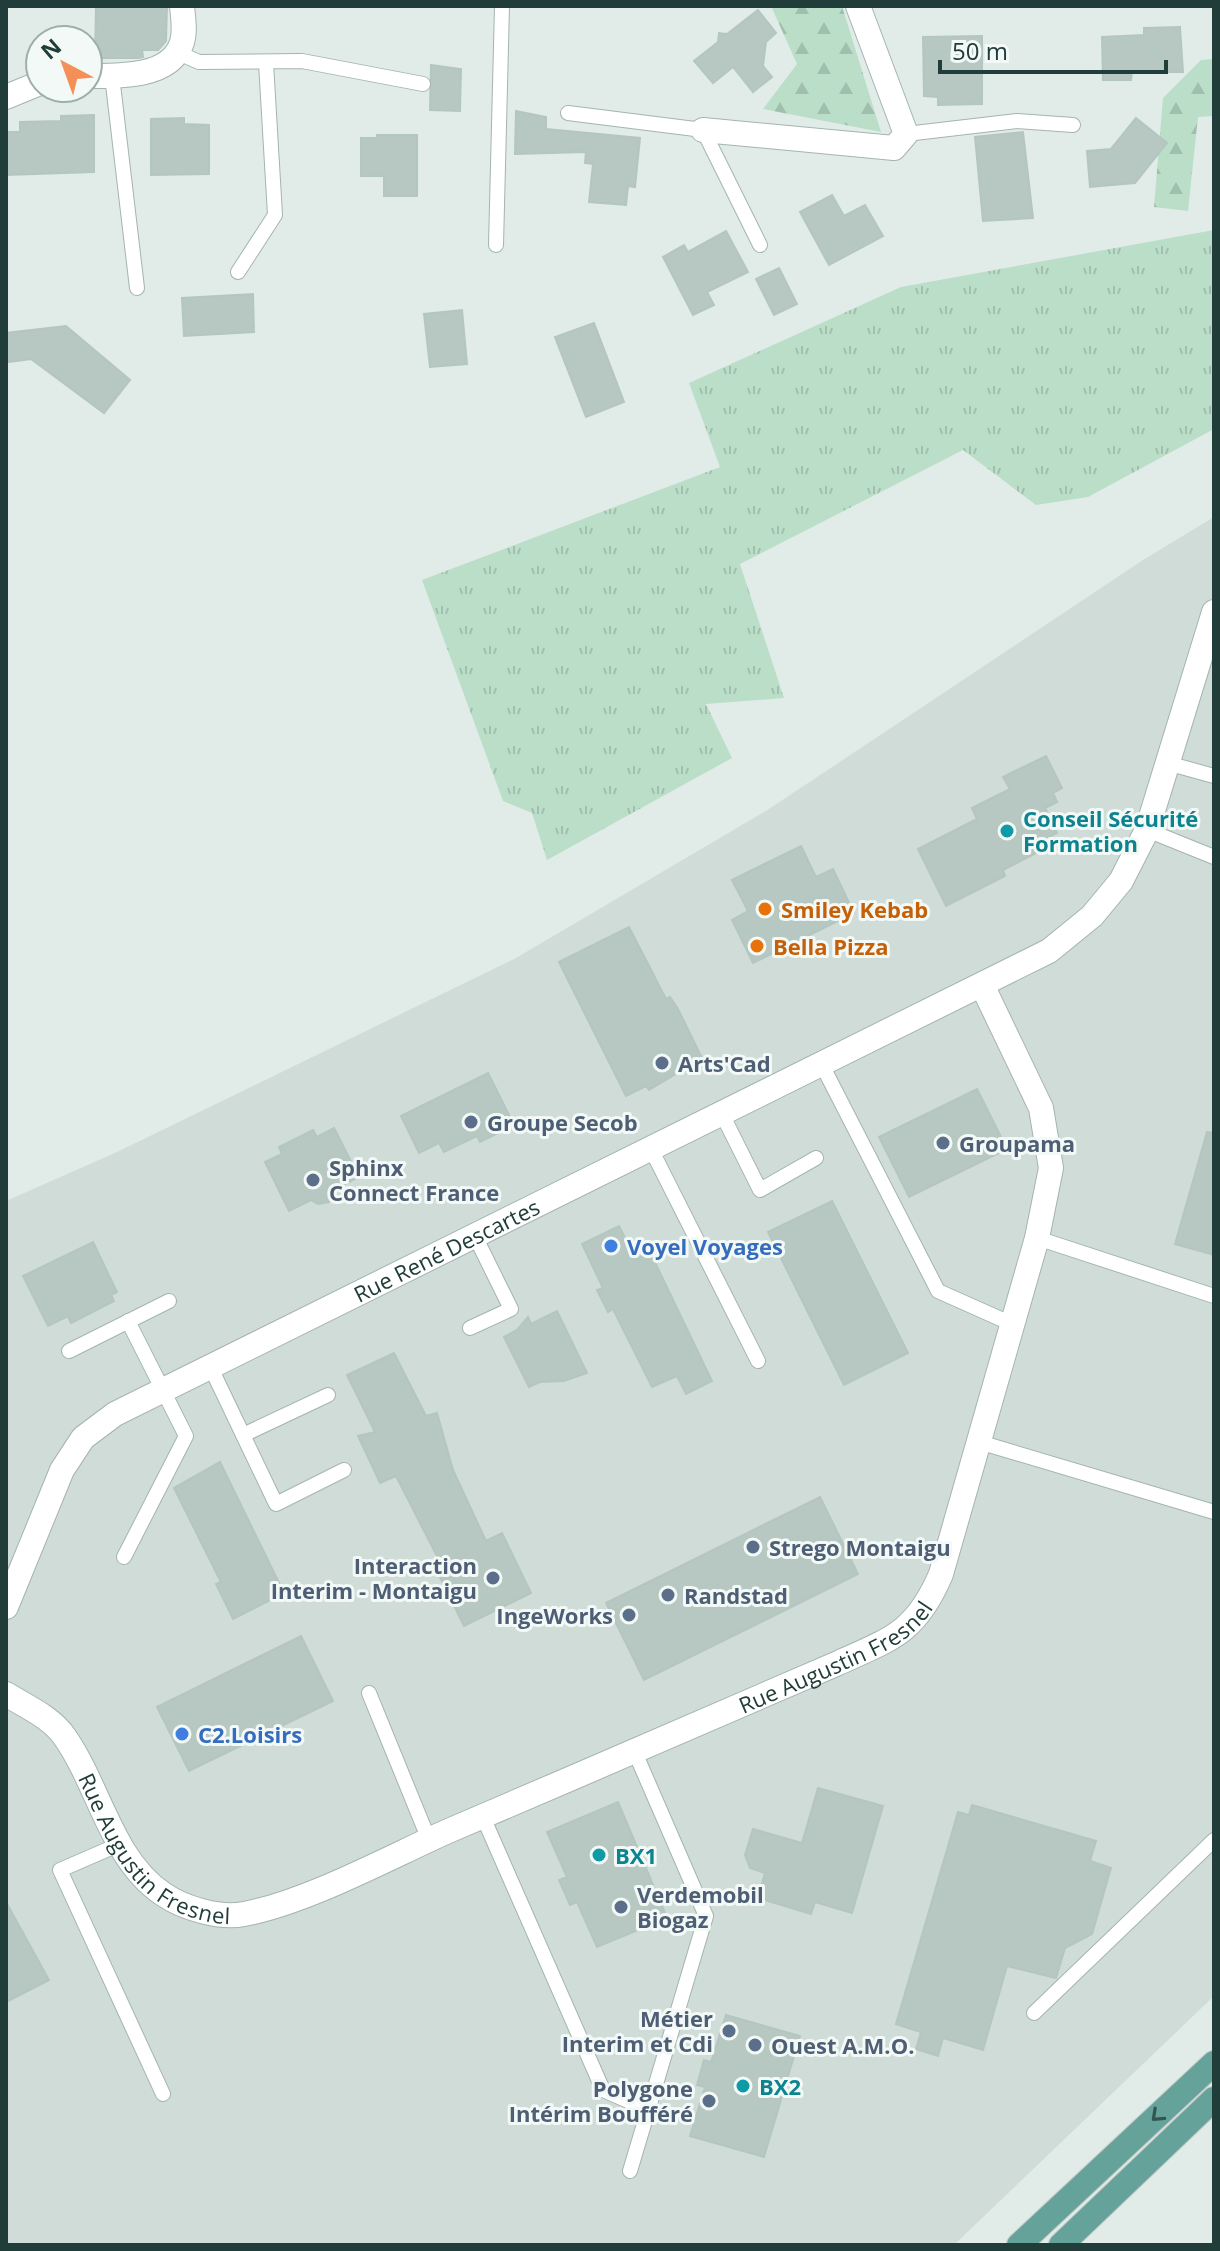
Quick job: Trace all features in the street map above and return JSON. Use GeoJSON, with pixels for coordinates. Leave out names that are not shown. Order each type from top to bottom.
{"type":"FeatureCollection","features":[{"type":"Feature","properties":{"kind":"main road"},"geometry":{"type":"LineString","coordinates":[[1019,2245],[1214,2063]]}},
{"type":"Feature","properties":{"kind":"main road"},"geometry":{"type":"LineString","coordinates":[[1061,2245],[1214,2099]]}},
{"type":"Feature","properties":{"kind":"street"},"geometry":{"type":"LineString","coordinates":[[104,76],[141,72],[167,63],[181,46],[182,6]]}},
{"type":"Feature","properties":{"kind":"street"},"geometry":{"type":"LineString","coordinates":[[703,130],[894,148],[906,134],[858,6]]}},
{"type":"Feature","properties":{"kind":"street"},"geometry":{"type":"LineString","coordinates":[[983,987],[1049,951],[1092,916],[1121,881],[1147,830],[1167,763],[1207,652],[1214,612]]}},
{"type":"Feature","properties":{"kind":"street","name":"Rue René Descartes"},"geometry":{"type":"LineString","coordinates":[[6,1607],[62,1470],[83,1438],[115,1414],[983,987]]}},
{"type":"Feature","properties":{"kind":"street","name":"Rue Augustin Fresnel"},"geometry":{"type":"LineString","coordinates":[[6,1694],[63,1733],[120,1844],[140,1874],[163,1894],[211,1912],[240,1915],[270,1908],[483,1817],[850,1658],[908,1628],[927,1607],[941,1574],[1037,1238],[1051,1168],[1041,1108],[983,987]]}},
{"type":"Feature","properties":{"kind":"lane"},"geometry":{"type":"LineString","coordinates":[[496,245],[502,6]]}},
{"type":"Feature","properties":{"kind":"lane"},"geometry":{"type":"LineString","coordinates":[[176,52],[199,62],[302,61],[423,84]]}},
{"type":"Feature","properties":{"kind":"lane"},"geometry":{"type":"LineString","coordinates":[[238,272],[275,215],[266,63]]}},
{"type":"Feature","properties":{"kind":"lane"},"geometry":{"type":"LineString","coordinates":[[104,99],[137,288]]}},
{"type":"Feature","properties":{"kind":"lane"},"geometry":{"type":"LineString","coordinates":[[568,113],[703,130],[760,245]]}},
{"type":"Feature","properties":{"kind":"lane"},"geometry":{"type":"LineString","coordinates":[[906,134],[1017,121],[1073,125]]}},
{"type":"Feature","properties":{"kind":"lane"},"geometry":{"type":"LineString","coordinates":[[1167,763],[1214,776]]}},
{"type":"Feature","properties":{"kind":"lane"},"geometry":{"type":"LineString","coordinates":[[1147,830],[1214,857]]}},
{"type":"Feature","properties":{"kind":"lane"},"geometry":{"type":"LineString","coordinates":[[822,1065],[938,1291],[1012,1324]]}},
{"type":"Feature","properties":{"kind":"lane"},"geometry":{"type":"LineString","coordinates":[[722,1114],[760,1190],[816,1158]]}},
{"type":"Feature","properties":{"kind":"lane"},"geometry":{"type":"LineString","coordinates":[[651,1149],[758,1361]]}},
{"type":"Feature","properties":{"kind":"lane"},"geometry":{"type":"LineString","coordinates":[[470,1328],[511,1309],[475,1236]]}},
{"type":"Feature","properties":{"kind":"lane"},"geometry":{"type":"LineString","coordinates":[[1037,1238],[1214,1296]]}},
{"type":"Feature","properties":{"kind":"lane"},"geometry":{"type":"LineString","coordinates":[[69,1351],[169,1301]]}},
{"type":"Feature","properties":{"kind":"lane"},"geometry":{"type":"LineString","coordinates":[[124,1557],[186,1436],[128,1321]]}},
{"type":"Feature","properties":{"kind":"lane"},"geometry":{"type":"LineString","coordinates":[[211,1368],[276,1504],[344,1470]]}},
{"type":"Feature","properties":{"kind":"lane"},"geometry":{"type":"LineString","coordinates":[[243,1435],[328,1395]]}},
{"type":"Feature","properties":{"kind":"lane"},"geometry":{"type":"LineString","coordinates":[[979,1442],[1214,1512]]}},
{"type":"Feature","properties":{"kind":"lane"},"geometry":{"type":"LineString","coordinates":[[369,1693],[429,1840]]}},
{"type":"Feature","properties":{"kind":"lane"},"geometry":{"type":"LineString","coordinates":[[630,2171],[706,1916],[634,1750]]}},
{"type":"Feature","properties":{"kind":"lane"},"geometry":{"type":"LineString","coordinates":[[483,1817],[603,2090],[649,2110]]}},
{"type":"Feature","properties":{"kind":"lane"},"geometry":{"type":"LineString","coordinates":[[1034,2013],[1214,1840]]}},
{"type":"Feature","properties":{"kind":"lane"},"geometry":{"type":"LineString","coordinates":[[120,1844],[60,1870],[163,2094]]}},
{"type":"Feature","properties":{"kind":"shaded area"},"geometry":{"type":"Polygon","coordinates":[[[1214,517],[1214,1996],[954,2245],[6,2245],[6,1201],[117,1152],[516,958],[769,809],[1143,560],[1214,517]]]}},
{"type":"Feature","properties":{"kind":"green space"},"geometry":{"type":"Polygon","coordinates":[[[771,6],[842,6],[881,132],[763,109],[797,64],[771,6]]]}},
{"type":"Feature","properties":{"kind":"green space"},"geometry":{"type":"Polygon","coordinates":[[[1214,59],[1214,116],[1198,117],[1188,211],[1154,207],[1163,98],[1201,60],[1214,59]]]}},
{"type":"Feature","properties":{"kind":"green space"},"geometry":{"type":"Polygon","coordinates":[[[1214,230],[1214,429],[1088,497],[1036,505],[963,450],[740,564],[784,698],[706,704],[732,758],[547,860],[532,813],[503,801],[422,580],[720,467],[689,383],[901,287],[1214,230]]]}},
{"type":"Feature","properties":{"kind":"building"},"geometry":{"type":"Polygon","coordinates":[[[96,6],[167,6],[166,41],[158,50],[142,50],[143,57],[104,58],[104,24],[96,24],[96,6]]]}},
{"type":"Feature","properties":{"kind":"building"},"geometry":{"type":"Polygon","coordinates":[[[758,10],[776,33],[766,42],[763,66],[772,77],[753,92],[733,67],[713,83],[694,61],[718,42],[719,33],[727,34],[758,10]]]}},
{"type":"Feature","properties":{"kind":"building"},"geometry":{"type":"Polygon","coordinates":[[[1180,27],[1183,72],[1132,72],[1131,80],[1103,80],[1102,37],[1144,35],[1144,28],[1180,27]]]}},
{"type":"Feature","properties":{"kind":"building"},"geometry":{"type":"Polygon","coordinates":[[[982,36],[982,104],[938,105],[938,97],[924,96],[923,37],[982,36]]]}},
{"type":"Feature","properties":{"kind":"building"},"geometry":{"type":"Polygon","coordinates":[[[431,65],[461,69],[460,111],[430,110],[431,65]]]}},
{"type":"Feature","properties":{"kind":"building"},"geometry":{"type":"Polygon","coordinates":[[[516,111],[546,117],[546,129],[640,138],[635,187],[628,186],[626,205],[589,202],[593,164],[585,163],[586,152],[515,154],[516,111]]]}},
{"type":"Feature","properties":{"kind":"building"},"geometry":{"type":"Polygon","coordinates":[[[94,115],[94,172],[6,175],[6,132],[20,132],[20,122],[61,121],[61,116],[94,115]]]}},
{"type":"Feature","properties":{"kind":"building"},"geometry":{"type":"Polygon","coordinates":[[[184,118],[184,124],[209,125],[209,174],[151,175],[151,119],[184,118]]]}},
{"type":"Feature","properties":{"kind":"building"},"geometry":{"type":"Polygon","coordinates":[[[1136,118],[1167,143],[1135,183],[1090,187],[1087,151],[1111,149],[1136,118]]]}},
{"type":"Feature","properties":{"kind":"building"},"geometry":{"type":"Polygon","coordinates":[[[1023,132],[1033,218],[983,221],[975,137],[1023,132]]]}},
{"type":"Feature","properties":{"kind":"building"},"geometry":{"type":"Polygon","coordinates":[[[377,135],[417,135],[417,196],[384,196],[384,176],[361,176],[361,138],[377,138],[377,135]]]}},
{"type":"Feature","properties":{"kind":"building"},"geometry":{"type":"Polygon","coordinates":[[[832,195],[844,216],[865,205],[883,236],[829,265],[800,212],[832,195]]]}},
{"type":"Feature","properties":{"kind":"building"},"geometry":{"type":"Polygon","coordinates":[[[726,231],[748,272],[707,292],[714,305],[693,315],[663,257],[684,245],[688,252],[726,231]]]}},
{"type":"Feature","properties":{"kind":"building"},"geometry":{"type":"Polygon","coordinates":[[[779,268],[797,304],[774,315],[756,279],[779,268]]]}},
{"type":"Feature","properties":{"kind":"building"},"geometry":{"type":"Polygon","coordinates":[[[253,294],[254,332],[184,336],[182,298],[253,294]]]}},
{"type":"Feature","properties":{"kind":"building"},"geometry":{"type":"Polygon","coordinates":[[[462,310],[467,364],[430,367],[424,314],[462,310]]]}},
{"type":"Feature","properties":{"kind":"building"},"geometry":{"type":"Polygon","coordinates":[[[594,323],[624,402],[586,417],[555,337],[594,323]]]}},
{"type":"Feature","properties":{"kind":"building"},"geometry":{"type":"Polygon","coordinates":[[[66,326],[130,380],[104,413],[31,359],[8,362],[6,333],[66,326]]]}},
{"type":"Feature","properties":{"kind":"building"},"geometry":{"type":"Polygon","coordinates":[[[1046,756],[1062,788],[1053,793],[1057,802],[1045,808],[1057,833],[1036,843],[1040,851],[1003,870],[1005,876],[946,906],[918,849],[977,819],[972,808],[1010,789],[1003,777],[1046,756]]]}},
{"type":"Feature","properties":{"kind":"building"},"geometry":{"type":"Polygon","coordinates":[[[801,846],[816,877],[833,869],[854,913],[753,963],[732,920],[748,911],[732,880],[801,846]]]}},
{"type":"Feature","properties":{"kind":"building"},"geometry":{"type":"Polygon","coordinates":[[[629,927],[666,999],[670,997],[678,1009],[702,1058],[649,1090],[646,1086],[626,1096],[559,962],[629,927]]]}},
{"type":"Feature","properties":{"kind":"building"},"geometry":{"type":"Polygon","coordinates":[[[488,1073],[511,1119],[499,1125],[502,1131],[480,1142],[477,1136],[444,1152],[439,1143],[419,1153],[401,1116],[488,1073]]]}},
{"type":"Feature","properties":{"kind":"building"},"geometry":{"type":"Polygon","coordinates":[[[977,1089],[1007,1149],[909,1197],[879,1137],[977,1089]]]}},
{"type":"Feature","properties":{"kind":"building"},"geometry":{"type":"Polygon","coordinates":[[[334,1128],[359,1177],[338,1187],[329,1202],[318,1204],[311,1200],[289,1211],[265,1162],[282,1154],[279,1147],[313,1130],[317,1137],[334,1128]]]}},
{"type":"Feature","properties":{"kind":"building"},"geometry":{"type":"Polygon","coordinates":[[[1207,1132],[1214,1133],[1214,1255],[1175,1244],[1207,1132]]]}},
{"type":"Feature","properties":{"kind":"building"},"geometry":{"type":"Polygon","coordinates":[[[832,1201],[908,1353],[844,1385],[768,1232],[832,1201]]]}},
{"type":"Feature","properties":{"kind":"building"},"geometry":{"type":"Polygon","coordinates":[[[619,1226],[636,1259],[650,1252],[712,1381],[686,1394],[677,1376],[652,1387],[613,1309],[608,1312],[597,1290],[603,1288],[582,1244],[619,1226]]]}},
{"type":"Feature","properties":{"kind":"building"},"geometry":{"type":"Polygon","coordinates":[[[93,1242],[117,1292],[111,1295],[114,1301],[71,1323],[68,1316],[48,1326],[23,1276],[93,1242]]]}},
{"type":"Feature","properties":{"kind":"building"},"geometry":{"type":"Polygon","coordinates":[[[557,1311],[587,1373],[529,1387],[504,1337],[517,1330],[528,1317],[531,1324],[557,1311]]]}},
{"type":"Feature","properties":{"kind":"building"},"geometry":{"type":"Polygon","coordinates":[[[394,1353],[426,1416],[437,1413],[453,1470],[486,1541],[502,1533],[531,1593],[464,1626],[435,1567],[441,1564],[396,1476],[380,1483],[358,1436],[375,1432],[347,1375],[394,1353]]]}},
{"type":"Feature","properties":{"kind":"building"},"geometry":{"type":"Polygon","coordinates":[[[220,1462],[284,1593],[233,1619],[216,1584],[221,1582],[174,1488],[220,1462]]]}},
{"type":"Feature","properties":{"kind":"building"},"geometry":{"type":"Polygon","coordinates":[[[820,1497],[858,1574],[644,1680],[606,1603],[820,1497]]]}},
{"type":"Feature","properties":{"kind":"building"},"geometry":{"type":"Polygon","coordinates":[[[301,1636],[333,1701],[189,1771],[157,1707],[301,1636]]]}},
{"type":"Feature","properties":{"kind":"building"},"geometry":{"type":"Polygon","coordinates":[[[818,1788],[883,1806],[852,1913],[815,1902],[811,1914],[758,1898],[765,1873],[750,1868],[745,1855],[753,1829],[802,1843],[818,1788]]]}},
{"type":"Feature","properties":{"kind":"building","name":"BX1"},"geometry":{"type":"Polygon","coordinates":[[[618,1802],[667,1918],[597,1947],[577,1902],[570,1905],[559,1880],[567,1877],[547,1832],[618,1802]]]}},
{"type":"Feature","properties":{"kind":"building"},"geometry":{"type":"Polygon","coordinates":[[[972,1805],[1096,1841],[1090,1861],[1111,1868],[1092,1934],[1065,1948],[1056,1978],[1007,1966],[983,2050],[943,2038],[938,2056],[916,2049],[921,2032],[896,2024],[958,1812],[969,1815],[972,1805]]]}},
{"type":"Feature","properties":{"kind":"building"},"geometry":{"type":"Polygon","coordinates":[[[6,1902],[49,1980],[6,2002],[6,1902]]]}},
{"type":"Feature","properties":{"kind":"building","name":"BX2"},"geometry":{"type":"Polygon","coordinates":[[[726,2015],[800,2036],[764,2157],[690,2136],[705,2087],[697,2085],[704,2060],[711,2062],[726,2015]]]}},
{"type":"Feature","properties":{"kind":"place","name":"Conseil Sécurité Formation"},"geometry":{"type":"Point","coordinates":[1007,831]}},
{"type":"Feature","properties":{"kind":"place","name":"Smiley Kebab"},"geometry":{"type":"Point","coordinates":[765,909]}},
{"type":"Feature","properties":{"kind":"place","name":"Bella Pizza"},"geometry":{"type":"Point","coordinates":[757,946]}},
{"type":"Feature","properties":{"kind":"place","name":"Arts'Cad"},"geometry":{"type":"Point","coordinates":[662,1063]}},
{"type":"Feature","properties":{"kind":"place","name":"Groupe Secob"},"geometry":{"type":"Point","coordinates":[471,1122]}},
{"type":"Feature","properties":{"kind":"place","name":"Groupama"},"geometry":{"type":"Point","coordinates":[943,1143]}},
{"type":"Feature","properties":{"kind":"place","name":"Sphinx Connect France"},"geometry":{"type":"Point","coordinates":[313,1180]}},
{"type":"Feature","properties":{"kind":"place","name":"Voyel Voyages"},"geometry":{"type":"Point","coordinates":[611,1246]}},
{"type":"Feature","properties":{"kind":"place","name":"Strego Montaigu"},"geometry":{"type":"Point","coordinates":[753,1547]}},
{"type":"Feature","properties":{"kind":"place","name":"Interaction Interim - Montaigu"},"geometry":{"type":"Point","coordinates":[493,1578]}},
{"type":"Feature","properties":{"kind":"place","name":"Randstad"},"geometry":{"type":"Point","coordinates":[668,1595]}},
{"type":"Feature","properties":{"kind":"place","name":"IngeWorks"},"geometry":{"type":"Point","coordinates":[629,1615]}},
{"type":"Feature","properties":{"kind":"place","name":"C2.Loisirs"},"geometry":{"type":"Point","coordinates":[182,1734]}},
{"type":"Feature","properties":{"kind":"place","name":"BX1"},"geometry":{"type":"Point","coordinates":[599,1855]}},
{"type":"Feature","properties":{"kind":"place","name":"Verdemobil Biogaz"},"geometry":{"type":"Point","coordinates":[621,1907]}},
{"type":"Feature","properties":{"kind":"place","name":"Métier Interim et Cdi"},"geometry":{"type":"Point","coordinates":[729,2031]}},
{"type":"Feature","properties":{"kind":"place","name":"Ouest A.M.O."},"geometry":{"type":"Point","coordinates":[755,2045]}},
{"type":"Feature","properties":{"kind":"place","name":"BX2"},"geometry":{"type":"Point","coordinates":[743,2086]}},
{"type":"Feature","properties":{"kind":"place","name":"Polygone Intérim Boufféré"},"geometry":{"type":"Point","coordinates":[709,2101]}}]}
